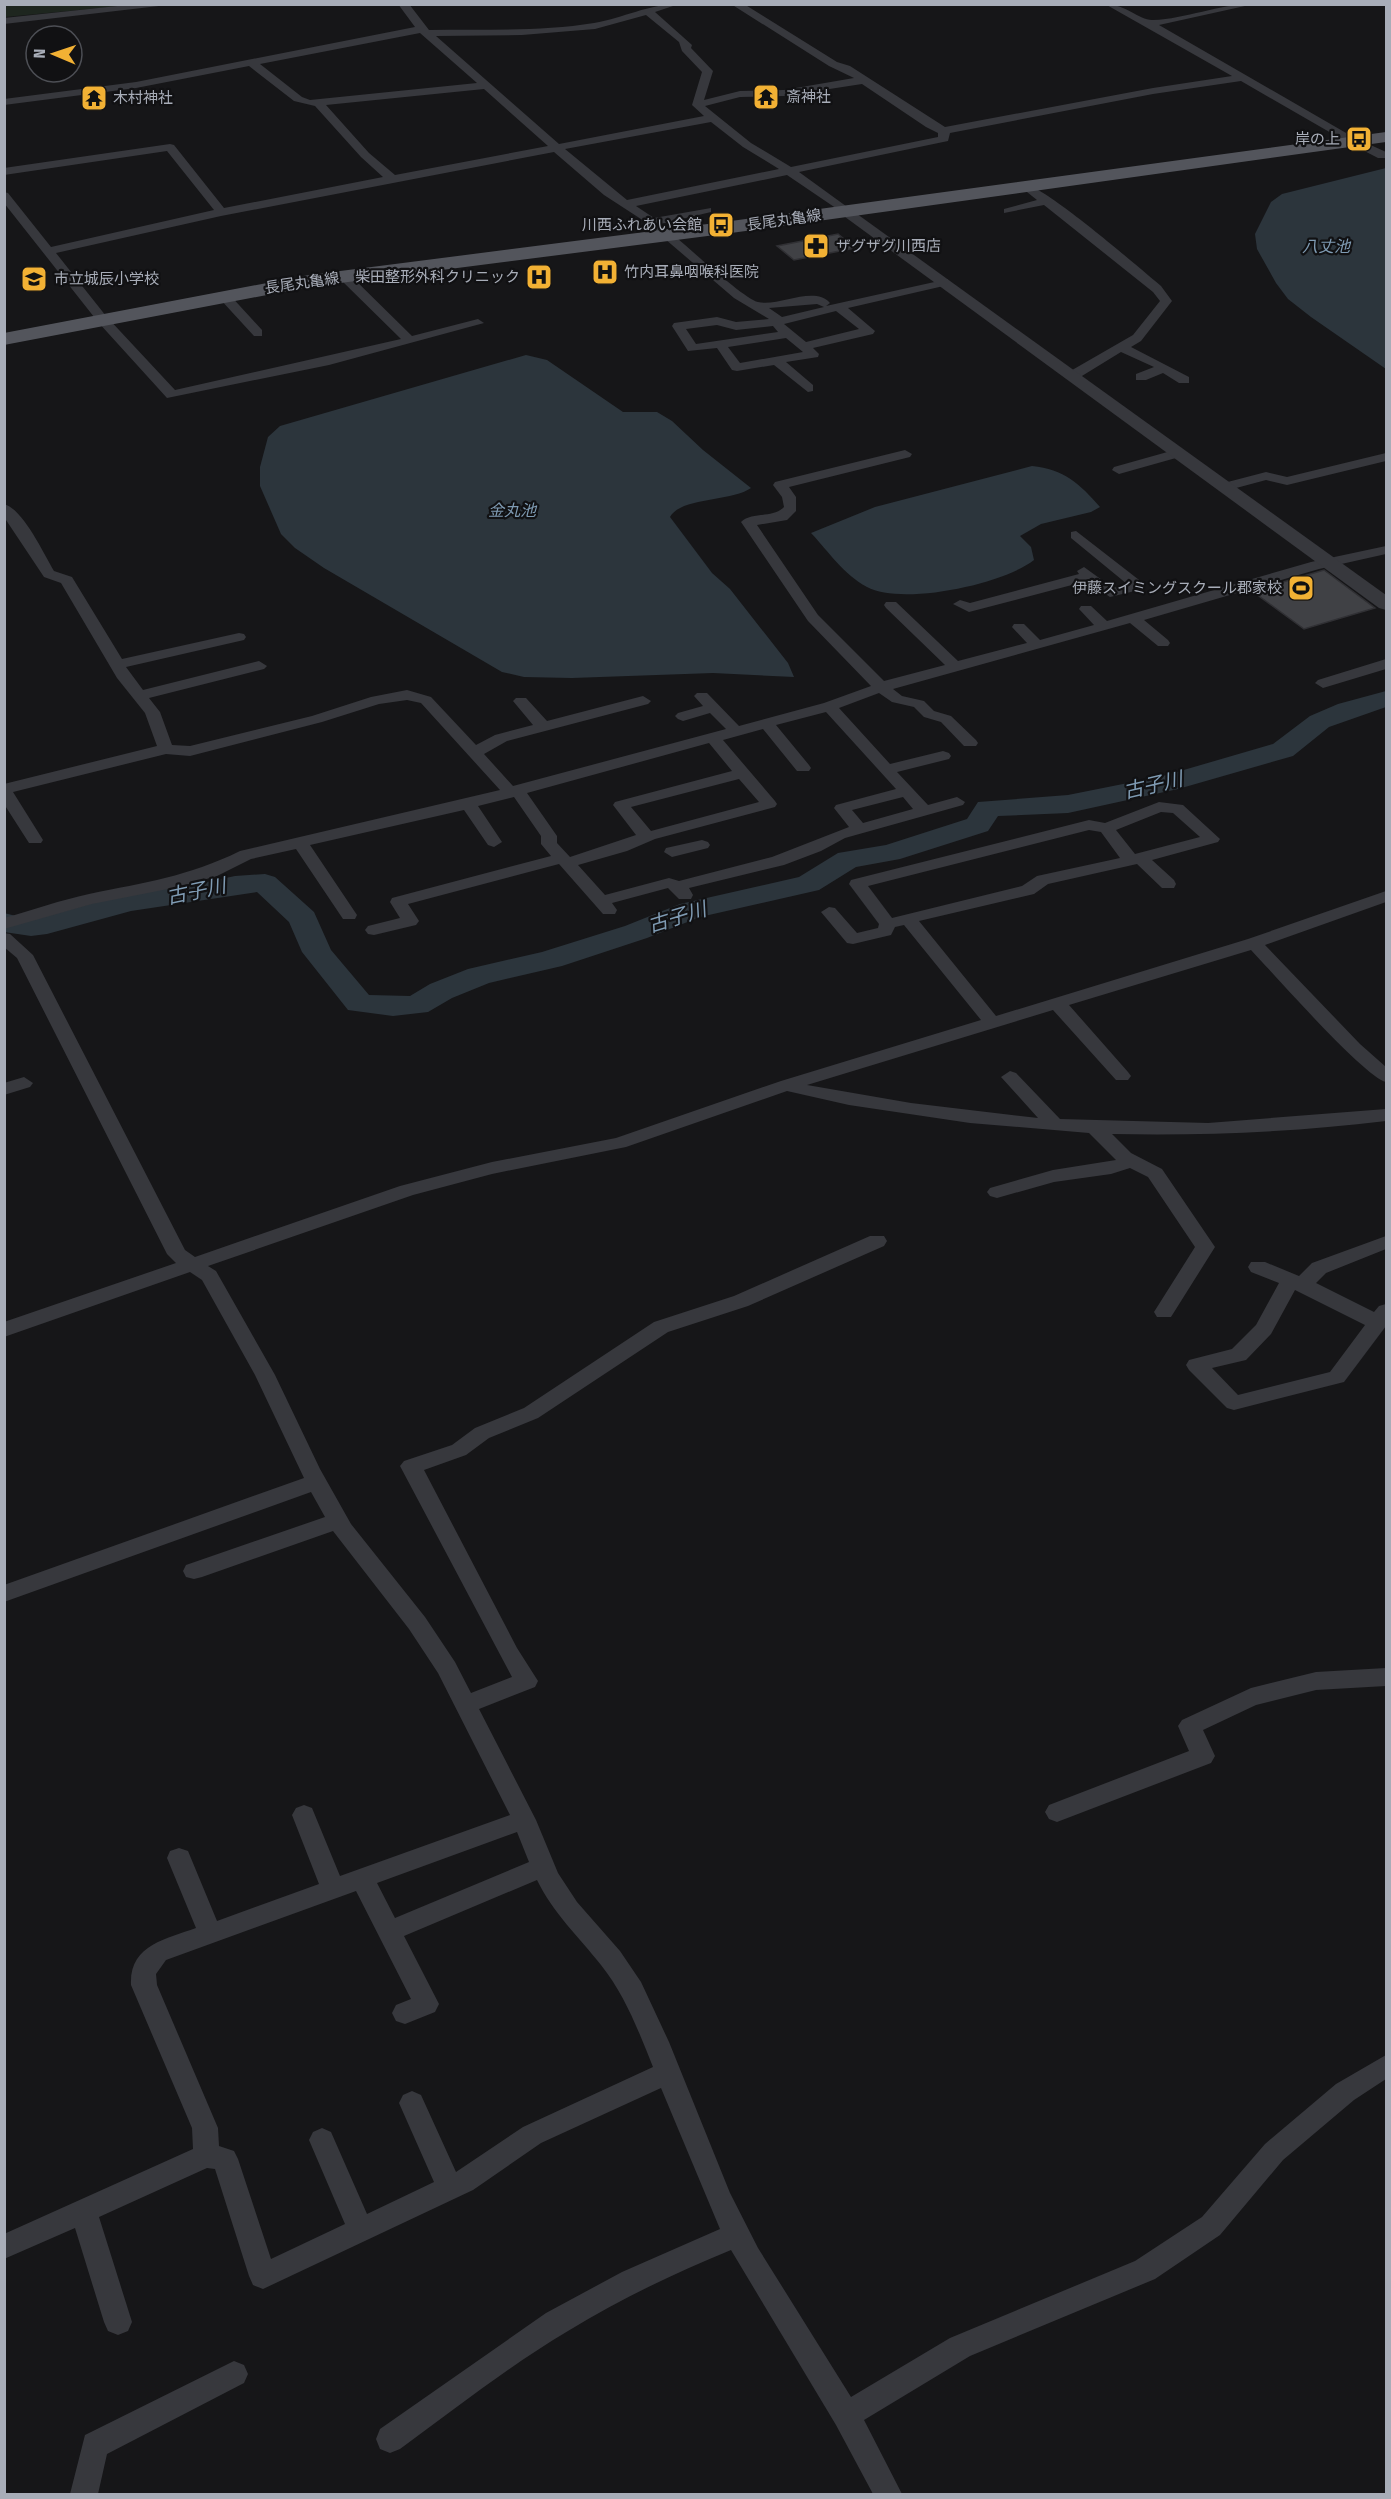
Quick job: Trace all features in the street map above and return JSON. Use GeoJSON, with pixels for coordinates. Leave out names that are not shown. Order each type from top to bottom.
{"type":"FeatureCollection","features":[{"type":"Feature","properties":{"kind":"main road","name":"長尾丸亀線"},"geometry":{"type":"LineString","coordinates":[[4,339],[224,296],[345,277],[1386,138]]}},
{"type":"Feature","properties":{"kind":"street"},"geometry":{"type":"LineString","coordinates":[[4,21],[171,4]]}},
{"type":"Feature","properties":{"kind":"street"},"geometry":{"type":"LineString","coordinates":[[403,4],[424,31],[608,193],[652,222],[738,295],[778,321],[788,334],[813,354],[737,367],[720,344]]}},
{"type":"Feature","properties":{"kind":"street"},"geometry":{"type":"LineString","coordinates":[[4,102],[136,85],[424,31],[522,32],[595,26],[674,4]]}},
{"type":"Feature","properties":{"kind":"street"},"geometry":{"type":"LineString","coordinates":[[736,4],[833,64],[846,68],[919,118],[944,130],[1153,91],[1241,78]]}},
{"type":"Feature","properties":{"kind":"street"},"geometry":{"type":"LineString","coordinates":[[1110,4],[1354,142],[1382,156],[1386,155]]}},
{"type":"Feature","properties":{"kind":"street"},"geometry":{"type":"LineString","coordinates":[[1149,24],[1249,4]]}},
{"type":"Feature","properties":{"kind":"street"},"geometry":{"type":"LineString","coordinates":[[648,12],[683,40],[687,45],[686,49],[708,71],[698,105]]}},
{"type":"Feature","properties":{"kind":"street"},"geometry":{"type":"LineString","coordinates":[[252,63],[298,99],[319,103],[485,86]]}},
{"type":"Feature","properties":{"kind":"street"},"geometry":{"type":"LineString","coordinates":[[698,105],[729,95],[784,93],[865,80]]}},
{"type":"Feature","properties":{"kind":"street"},"geometry":{"type":"LineString","coordinates":[[319,103],[365,155],[393,180]]}},
{"type":"Feature","properties":{"kind":"street"},"geometry":{"type":"LineString","coordinates":[[698,105],[747,145],[790,171],[846,211],[1386,604]]}},
{"type":"Feature","properties":{"kind":"street"},"geometry":{"type":"LineString","coordinates":[[50,251],[221,212],[712,118]]}},
{"type":"Feature","properties":{"kind":"street"},"geometry":{"type":"LineString","coordinates":[[627,204],[944,139],[944,130]]}},
{"type":"Feature","properties":{"kind":"street"},"geometry":{"type":"LineString","coordinates":[[4,172],[170,147],[221,212]]}},
{"type":"Feature","properties":{"kind":"street"},"geometry":{"type":"LineString","coordinates":[[1026,186],[1100,241],[1164,296],[1166,301],[1137,338],[1071,376]]}},
{"type":"Feature","properties":{"kind":"street"},"geometry":{"type":"LineString","coordinates":[[4,195],[11,211],[50,251],[102,319],[172,395],[329,361],[478,322]]}},
{"type":"Feature","properties":{"kind":"street"},"geometry":{"type":"LineString","coordinates":[[1008,211],[1047,201]]}},
{"type":"Feature","properties":{"kind":"street"},"geometry":{"type":"LineString","coordinates":[[652,222],[707,210]]}},
{"type":"Feature","properties":{"kind":"street"},"geometry":{"type":"LineString","coordinates":[[345,277],[408,339]]}},
{"type":"Feature","properties":{"kind":"street"},"geometry":{"type":"LineString","coordinates":[[788,334],[693,348],[678,326],[717,321],[736,326],[778,321],[944,282]]}},
{"type":"Feature","properties":{"kind":"street"},"geometry":{"type":"LineString","coordinates":[[224,296],[258,333]]}},
{"type":"Feature","properties":{"kind":"street"},"geometry":{"type":"LineString","coordinates":[[756,306],[819,300],[824,303]]}},
{"type":"Feature","properties":{"kind":"street"},"geometry":{"type":"LineString","coordinates":[[803,346],[869,330],[840,308]]}},
{"type":"Feature","properties":{"kind":"street"},"geometry":{"type":"LineString","coordinates":[[1120,347],[1184,380]]}},
{"type":"Feature","properties":{"kind":"street"},"geometry":{"type":"LineString","coordinates":[[776,360],[808,388]]}},
{"type":"Feature","properties":{"kind":"street"},"geometry":{"type":"LineString","coordinates":[[1141,377],[1164,368]]}},
{"type":"Feature","properties":{"kind":"street"},"geometry":{"type":"LineString","coordinates":[[1119,470],[1178,453]]}},
{"type":"Feature","properties":{"kind":"street"},"geometry":{"type":"LineString","coordinates":[[731,525],[782,517],[791,508],[789,498],[780,485],[905,454]]}},
{"type":"Feature","properties":{"kind":"street"},"geometry":{"type":"LineString","coordinates":[[1225,487],[1266,476],[1287,480],[1386,457]]}},
{"type":"Feature","properties":{"kind":"street"},"geometry":{"type":"LineString","coordinates":[[4,508],[20,526],[49,574],[67,580],[117,665],[152,711],[166,749]]}},
{"type":"Feature","properties":{"kind":"street"},"geometry":{"type":"LineString","coordinates":[[748,522],[813,618],[882,688],[897,699],[920,704],[929,714],[946,719],[970,743]]}},
{"type":"Feature","properties":{"kind":"street"},"geometry":{"type":"LineString","coordinates":[[960,604],[969,608],[1086,573],[1110,593],[1138,586],[1076,535]]}},
{"type":"Feature","properties":{"kind":"street"},"geometry":{"type":"LineString","coordinates":[[12,921],[89,899],[172,883],[211,872],[246,855],[468,804],[711,736],[829,706],[955,666],[1105,627],[1329,563],[1386,550]]}},
{"type":"Feature","properties":{"kind":"street"},"geometry":{"type":"LineString","coordinates":[[1114,592],[1163,643]]}},
{"type":"Feature","properties":{"kind":"street"},"geometry":{"type":"LineString","coordinates":[[891,605],[955,666]]}},
{"type":"Feature","properties":{"kind":"street"},"geometry":{"type":"LineString","coordinates":[[1086,609],[1105,627]]}},
{"type":"Feature","properties":{"kind":"street"},"geometry":{"type":"LineString","coordinates":[[1019,627],[1037,645]]}},
{"type":"Feature","properties":{"kind":"street"},"geometry":{"type":"LineString","coordinates":[[117,665],[239,636]]}},
{"type":"Feature","properties":{"kind":"street"},"geometry":{"type":"LineString","coordinates":[[1323,683],[1386,664]]}},
{"type":"Feature","properties":{"kind":"street"},"geometry":{"type":"LineString","coordinates":[[139,696],[259,666]]}},
{"type":"Feature","properties":{"kind":"street"},"geometry":{"type":"LineString","coordinates":[[35,840],[4,790],[166,749],[190,751],[317,719],[376,700],[407,695],[426,700],[474,753],[514,791],[549,836],[549,844],[605,906],[669,883],[681,891],[815,848],[839,835],[957,802]]}},
{"type":"Feature","properties":{"kind":"street"},"geometry":{"type":"LineString","coordinates":[[521,701],[543,727]]}},
{"type":"Feature","properties":{"kind":"street"},"geometry":{"type":"LineString","coordinates":[[474,753],[501,738],[643,701]]}},
{"type":"Feature","properties":{"kind":"street"},"geometry":{"type":"LineString","coordinates":[[683,716],[707,702],[735,730]]}},
{"type":"Feature","properties":{"kind":"street"},"geometry":{"type":"LineString","coordinates":[[829,706],[924,811]]}},
{"type":"Feature","properties":{"kind":"street"},"geometry":{"type":"LineString","coordinates":[[766,723],[806,768]]}},
{"type":"Feature","properties":{"kind":"street"},"geometry":{"type":"LineString","coordinates":[[374,930],[410,921],[398,902],[567,864],[621,848],[649,836],[769,804],[711,736]]}},
{"type":"Feature","properties":{"kind":"street"},"geometry":{"type":"LineString","coordinates":[[886,770],[943,756]]}},
{"type":"Feature","properties":{"kind":"street"},"geometry":{"type":"LineString","coordinates":[[649,836],[643,833],[621,805],[742,772]]}},
{"type":"Feature","properties":{"kind":"street"},"geometry":{"type":"LineString","coordinates":[[671,775],[684,788]]}},
{"type":"Feature","properties":{"kind":"street"},"geometry":{"type":"LineString","coordinates":[[859,829],[842,808],[906,792]]}},
{"type":"Feature","properties":{"kind":"street"},"geometry":{"type":"LineString","coordinates":[[468,804],[494,842]]}},
{"type":"Feature","properties":{"kind":"street"},"geometry":{"type":"LineString","coordinates":[[1159,807],[1177,808],[1212,839],[1043,880],[1028,890],[888,924],[857,884],[1089,825],[1106,828],[1159,807]]}},
{"type":"Feature","properties":{"kind":"street"},"geometry":{"type":"LineString","coordinates":[[1106,828],[1136,859],[1168,884]]}},
{"type":"Feature","properties":{"kind":"street"},"geometry":{"type":"LineString","coordinates":[[673,829],[687,848]]}},
{"type":"Feature","properties":{"kind":"street"},"geometry":{"type":"LineString","coordinates":[[300,843],[350,915]]}},
{"type":"Feature","properties":{"kind":"street"},"geometry":{"type":"LineString","coordinates":[[567,864],[613,858]]}},
{"type":"Feature","properties":{"kind":"street"},"geometry":{"type":"LineString","coordinates":[[4,1330],[52,1316],[407,1190],[492,1168],[619,1143],[787,1085],[994,1024],[1254,943],[1386,896]]}},
{"type":"Feature","properties":{"kind":"street"},"geometry":{"type":"LineString","coordinates":[[829,912],[853,939],[885,931],[888,924]]}},
{"type":"Feature","properties":{"kind":"street"},"geometry":{"type":"LineString","coordinates":[[908,919],[994,1024]]}},
{"type":"Feature","properties":{"kind":"street"},"geometry":{"type":"LineString","coordinates":[[4,938],[24,955],[177,1254],[209,1276],[225,1302],[265,1375],[316,1482],[338,1521],[417,1623],[447,1668],[524,1820],[544,1867],[568,1909],[611,1958],[632,1990],[718,2197],[737,2235],[846,2415],[888,2494]]}},
{"type":"Feature","properties":{"kind":"street"},"geometry":{"type":"LineString","coordinates":[[1254,943],[1354,1048],[1386,1076]]}},
{"type":"Feature","properties":{"kind":"street"},"geometry":{"type":"LineString","coordinates":[[1058,1004],[1122,1076]]}},
{"type":"Feature","properties":{"kind":"street"},"geometry":{"type":"LineString","coordinates":[[1010,1077],[1056,1126]]}},
{"type":"Feature","properties":{"kind":"street"},"geometry":{"type":"LineString","coordinates":[[4,1089],[24,1083]]}},
{"type":"Feature","properties":{"kind":"street"},"geometry":{"type":"LineString","coordinates":[[787,1085],[825,1098],[959,1117],[1096,1129],[1165,1131],[1247,1127],[1386,1115]]}},
{"type":"Feature","properties":{"kind":"street"},"geometry":{"type":"LineString","coordinates":[[1096,1129],[1124,1158],[1155,1173],[1205,1247],[1164,1312]]}},
{"type":"Feature","properties":{"kind":"street"},"geometry":{"type":"LineString","coordinates":[[997,1192],[1053,1176],[1111,1168],[1131,1161]]}},
{"type":"Feature","properties":{"kind":"street"},"geometry":{"type":"LineString","coordinates":[[466,1705],[527,1681],[509,1654],[411,1466],[459,1450],[482,1433],[531,1413],[661,1327],[741,1301],[878,1241]]}},
{"type":"Feature","properties":{"kind":"street"},"geometry":{"type":"LineString","coordinates":[[1258,1267],[1296,1283],[1382,1317],[1337,1377],[1234,1403],[1196,1365],[1239,1355],[1264,1329],[1296,1283],[1319,1268],[1386,1242]]}},
{"type":"Feature","properties":{"kind":"street"},"geometry":{"type":"LineString","coordinates":[[4,1594],[316,1482]]}},
{"type":"Feature","properties":{"kind":"street"},"geometry":{"type":"LineString","coordinates":[[194,1571],[338,1521]]}},
{"type":"Feature","properties":{"kind":"street"},"geometry":{"type":"LineString","coordinates":[[1057,1812],[1203,1756],[1190,1726],[1251,1697],[1316,1681],[1386,1677]]}},
{"type":"Feature","properties":{"kind":"street"},"geometry":{"type":"LineString","coordinates":[[304,1815],[333,1888]]}},
{"type":"Feature","properties":{"kind":"street"},"geometry":{"type":"LineString","coordinates":[[206,2156],[205,2128],[144,1985],[143,1971],[157,1953],[524,1820]]}},
{"type":"Feature","properties":{"kind":"street"},"geometry":{"type":"LineString","coordinates":[[179,1857],[210,1932]]}},
{"type":"Feature","properties":{"kind":"street"},"geometry":{"type":"LineString","coordinates":[[389,1931],[544,1867]]}},
{"type":"Feature","properties":{"kind":"street"},"geometry":{"type":"LineString","coordinates":[[362,1878],[426,2004],[405,2013]]}},
{"type":"Feature","properties":{"kind":"street"},"geometry":{"type":"LineString","coordinates":[[846,2415],[960,2347],[1145,2271],[1211,2226],[1274,2152],[1345,2092],[1386,2066]]}},
{"type":"Feature","properties":{"kind":"street"},"geometry":{"type":"LineString","coordinates":[[4,2247],[206,2156],[225,2159],[263,2276],[464,2181],[532,2134],[668,2073]]}},
{"type":"Feature","properties":{"kind":"street"},"geometry":{"type":"LineString","coordinates":[[412,2103],[450,2188]]}},
{"type":"Feature","properties":{"kind":"street"},"geometry":{"type":"LineString","coordinates":[[321,2140],[361,2230]]}},
{"type":"Feature","properties":{"kind":"street"},"geometry":{"type":"LineString","coordinates":[[84,2212],[118,2322]]}},
{"type":"Feature","properties":{"kind":"street"},"geometry":{"type":"LineString","coordinates":[[390,2439],[532,2337],[566,2317],[684,2256],[737,2235]]}},
{"type":"Feature","properties":{"kind":"street"},"geometry":{"type":"LineString","coordinates":[[84,2494],[95,2445],[234,2374]]}},
{"type":"Feature","properties":{"kind":"shaded area"},"geometry":{"type":"Polygon","coordinates":[[[4,5],[132,5],[5,17],[4,5]]]}},
{"type":"Feature","properties":{"kind":"water","name":"八丈池"},"geometry":{"type":"Polygon","coordinates":[[[1386,168],[1386,369],[1288,299],[1257,249],[1255,234],[1271,202],[1282,194],[1386,168]]]}},
{"type":"Feature","properties":{"kind":"water","name":"金丸池"},"geometry":{"type":"Polygon","coordinates":[[[526,355],[547,360],[623,412],[657,412],[672,421],[703,450],[751,488],[731,496],[684,506],[670,517],[712,573],[730,589],[788,663],[794,677],[713,673],[572,678],[524,677],[502,672],[324,568],[295,548],[281,534],[260,486],[260,467],[268,437],[280,426],[526,355]]]}},
{"type":"Feature","properties":{"kind":"water"},"geometry":{"type":"Polygon","coordinates":[[[1032,466],[1062,474],[1085,491],[1100,507],[1091,512],[1041,524],[1020,536],[1031,547],[1034,560],[1020,569],[977,584],[927,593],[883,592],[858,582],[811,533],[875,507],[1032,466]]]}},
{"type":"Feature","properties":{"kind":"building","name":"ザグザグ川西店"},"geometry":{"type":"Polygon","coordinates":[[[838,234],[855,248],[794,260],[777,246],[838,234]]]}},
{"type":"Feature","properties":{"kind":"building"},"geometry":{"type":"Polygon","coordinates":[[[1324,570],[1375,608],[1304,629],[1252,591],[1324,570]]]}},
{"type":"Feature","properties":{"kind":"waterway","name":"古子川"},"geometry":{"type":"LineString","coordinates":[[4,922],[16,926],[47,925],[129,902],[188,895],[235,885],[265,883],[303,918],[317,952],[359,1003],[393,1007],[417,1005],[441,991],[479,976],[551,959],[636,932],[691,910],[809,884],[848,859],[890,853],[978,825],[988,808],[1068,804],[1168,783],[1283,750],[1307,728],[1320,721],[1386,699]]}},
{"type":"Feature","properties":{"kind":"place","name":"斎神社"},"geometry":{"type":"Point","coordinates":[766,97]}},
{"type":"Feature","properties":{"kind":"place","name":"木村神社"},"geometry":{"type":"Point","coordinates":[94,98]}},
{"type":"Feature","properties":{"kind":"place","name":"岸の上"},"geometry":{"type":"Point","coordinates":[1359,139]}},
{"type":"Feature","properties":{"kind":"place","name":"川西ふれあい会館"},"geometry":{"type":"Point","coordinates":[721,225]}},
{"type":"Feature","properties":{"kind":"place","name":"ザグザグ川西店"},"geometry":{"type":"Point","coordinates":[816,246]}},
{"type":"Feature","properties":{"kind":"place","name":"竹内耳鼻咽喉科医院"},"geometry":{"type":"Point","coordinates":[605,272]}},
{"type":"Feature","properties":{"kind":"place","name":"柴田整形外科クリニック"},"geometry":{"type":"Point","coordinates":[539,277]}},
{"type":"Feature","properties":{"kind":"place","name":"市立城辰小学校"},"geometry":{"type":"Point","coordinates":[34,279]}},
{"type":"Feature","properties":{"kind":"place","name":"伊藤スイミングスクール郡家校"},"geometry":{"type":"Point","coordinates":[1301,588]}}]}
